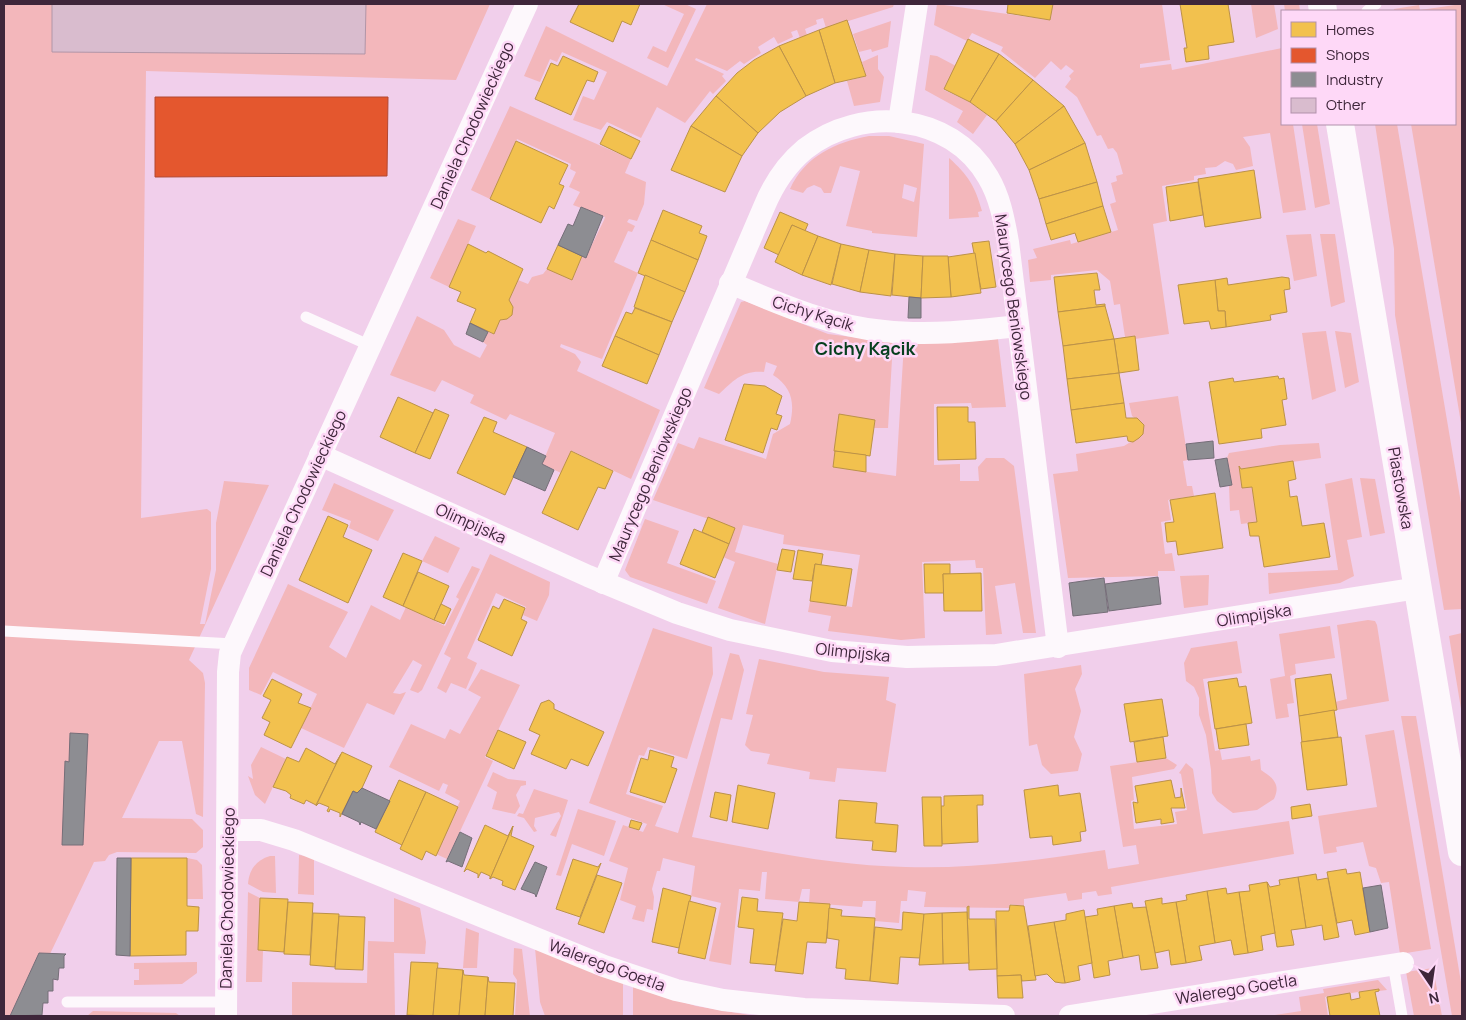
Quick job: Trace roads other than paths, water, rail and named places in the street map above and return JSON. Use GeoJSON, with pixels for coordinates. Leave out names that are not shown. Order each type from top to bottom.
{"type":"FeatureCollection","features":[{"type":"Feature","properties":{"kind":"street","name":"Daniela Chodowieckiego"},"geometry":{"type":"LineString","coordinates":[[226,1009],[228,672],[233,644],[527,4]]}},
{"type":"Feature","properties":{"kind":"street"},"geometry":{"type":"LineString","coordinates":[[899,122],[917,4]]}},
{"type":"Feature","properties":{"kind":"street","name":"Maurycego Beniowskiego"},"geometry":{"type":"LineString","coordinates":[[603,583],[730,284],[776,183],[804,150],[827,135],[842,129],[876,122],[899,122],[930,128],[947,136],[964,149],[988,178],[998,201],[1005,226],[1058,647]]}},
{"type":"Feature","properties":{"kind":"street","name":"Piastowska"},"geometry":{"type":"LineString","coordinates":[[1340,125],[1462,852]]}},
{"type":"Feature","properties":{"kind":"street","name":"Cichy Kącik"},"geometry":{"type":"LineString","coordinates":[[730,284],[807,314],[865,329],[915,333],[1018,326]]}},
{"type":"Feature","properties":{"kind":"street","name":"Olimpijska"},"geometry":{"type":"LineString","coordinates":[[320,455],[603,583],[677,614],[730,630],[832,651],[907,657],[996,655],[1058,647],[1418,588]]}},
{"type":"Feature","properties":{"kind":"street","name":"Walerego Goetla"},"geometry":{"type":"LineString","coordinates":[[228,830],[262,830],[294,840],[604,966],[690,993],[723,1000],[804,1009],[1004,1016]]}},
{"type":"Feature","properties":{"kind":"street","name":"Walerego Goetla"},"geometry":{"type":"LineString","coordinates":[[1070,1016],[1398,964]]}},
{"type":"Feature","properties":{"kind":"lane"},"geometry":{"type":"LineString","coordinates":[[306,317],[371,346]]}},
{"type":"Feature","properties":{"kind":"lane"},"geometry":{"type":"LineString","coordinates":[[4,631],[233,644]]}},
{"type":"Feature","properties":{"kind":"lane"},"geometry":{"type":"LineString","coordinates":[[1398,964],[1402,1016]]}},
{"type":"Feature","properties":{"kind":"lane"},"geometry":{"type":"LineString","coordinates":[[67,1002],[226,1009]]}},
{"type":"Feature","properties":{"kind":"district","name":"Cichy Kącik"},"geometry":{"type":"Point","coordinates":[865,349]}}]}
